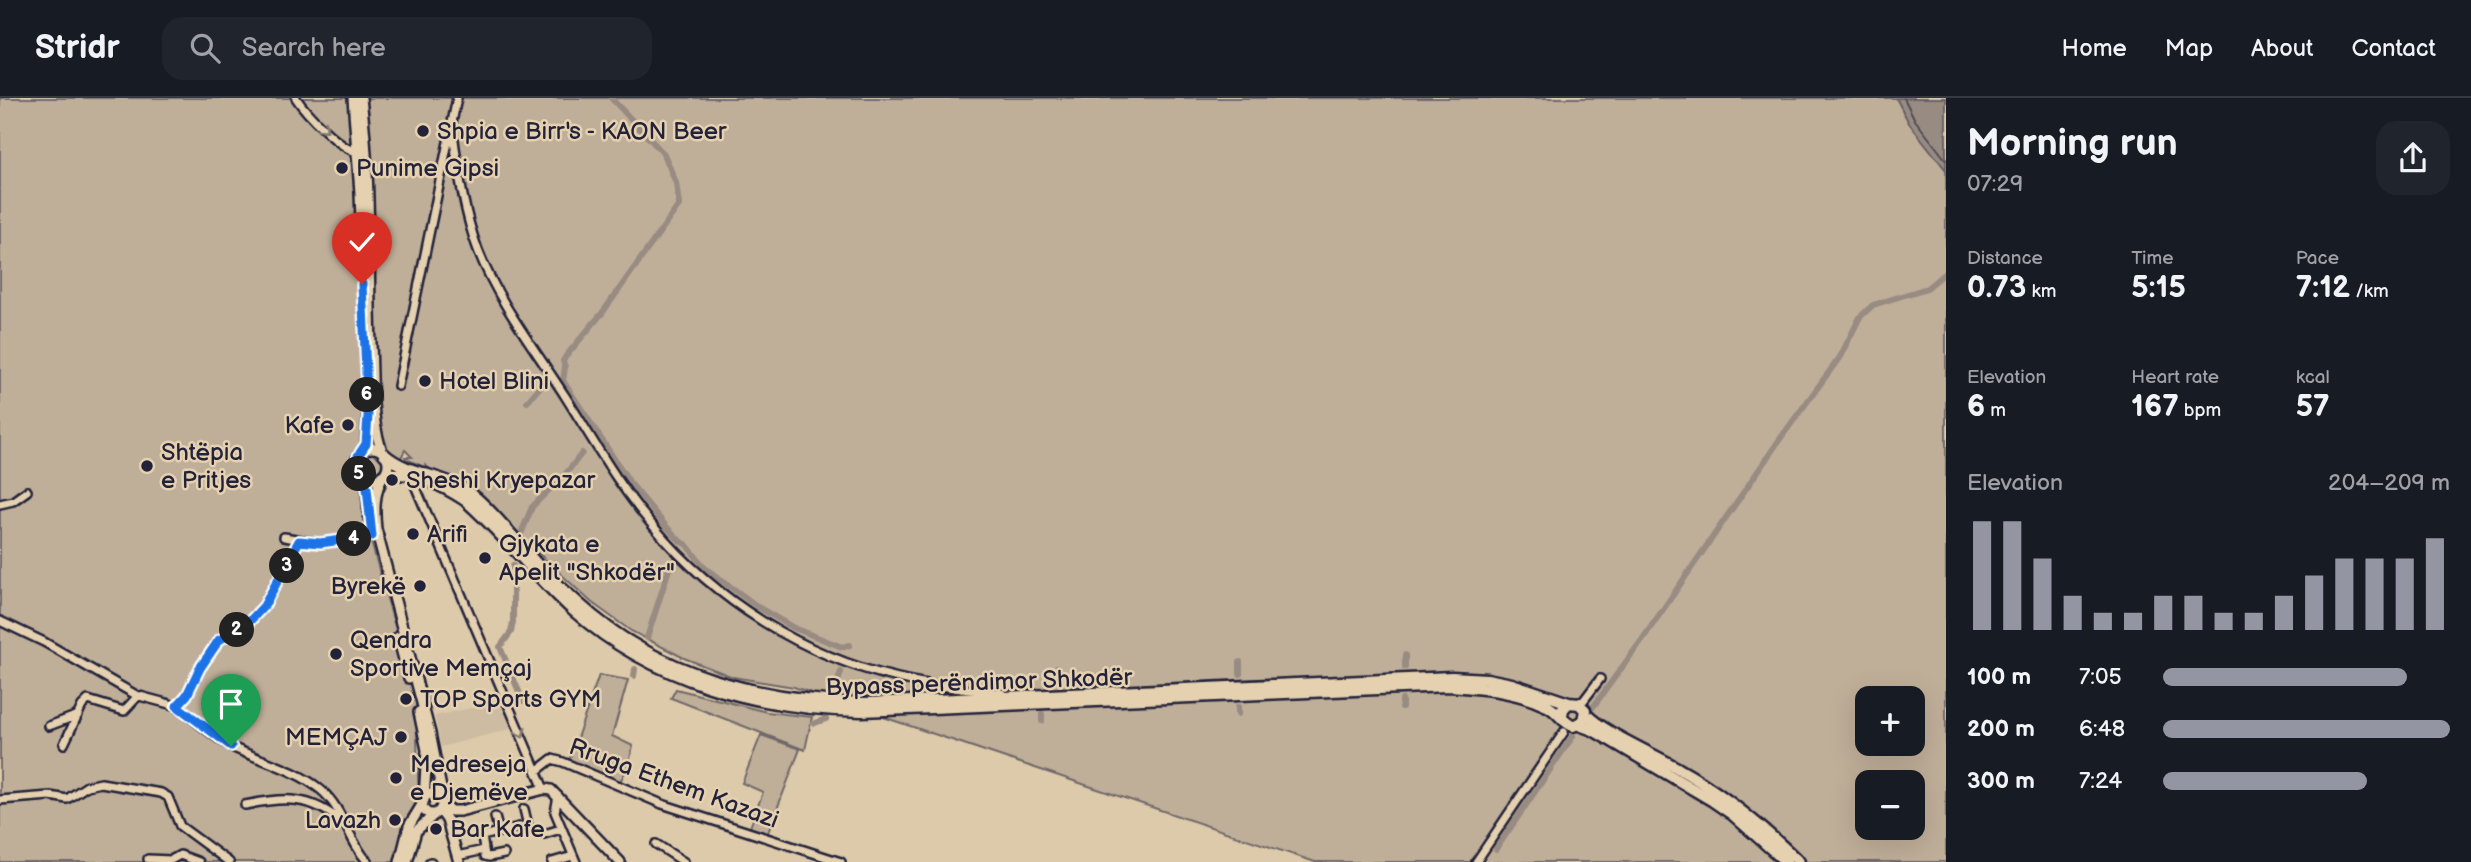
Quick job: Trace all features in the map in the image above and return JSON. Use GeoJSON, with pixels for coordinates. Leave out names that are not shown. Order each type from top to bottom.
{"type":"FeatureCollection","features":[{"type":"Feature","properties":{"kind":"highway"},"geometry":{"type":"LineString","coordinates":[[383,453],[411,473]]}},
{"type":"Feature","properties":{"kind":"highway","name":"Bypass perëndimor Shkodër"},"geometry":{"type":"LineString","coordinates":[[411,473],[466,500],[560,597],[586,620],[655,664],[712,688],[748,698],[814,709],[862,711],[1448,686],[1484,688],[1512,693],[1545,705],[1568,724],[1593,730],[1695,788],[1732,814],[1786,862]]}},
{"type":"Feature","properties":{"kind":"highway","name":"Bypass perëndimor Shkodër"},"geometry":{"type":"LineString","coordinates":[[382,477],[411,473],[439,477],[473,495],[538,565],[582,607],[640,648],[699,675],[766,694],[839,703],[1452,677],[1505,682],[1581,706],[1601,725],[1681,769],[1734,804],[1799,862]]}},
{"type":"Feature","properties":{"kind":"highway"},"geometry":{"type":"LineString","coordinates":[[1581,706],[1583,721],[1568,724],[1564,707],[1581,706]]}},
{"type":"Feature","properties":{"kind":"main road"},"geometry":{"type":"LineString","coordinates":[[353,98],[368,416],[366,444],[356,467],[367,488],[372,536],[421,720],[426,750],[423,802],[426,812],[440,807],[455,812],[493,811],[522,803],[544,789],[551,790],[617,861]]}},
{"type":"Feature","properties":{"kind":"main road"},"geometry":{"type":"LineString","coordinates":[[361,98],[376,434],[388,466],[377,488],[374,505],[376,529],[430,733],[441,788],[440,807],[416,831],[407,862]]}},
{"type":"Feature","properties":{"kind":"main road"},"geometry":{"type":"LineString","coordinates":[[362,452],[375,448],[383,453]]}},
{"type":"Feature","properties":{"kind":"main road"},"geometry":{"type":"LineString","coordinates":[[362,477],[369,480],[382,477]]}},
{"type":"Feature","properties":{"kind":"main road"},"geometry":{"type":"LineString","coordinates":[[400,862],[409,826],[423,802],[431,795],[447,820],[458,859]]}},
{"type":"Feature","properties":{"kind":"street"},"geometry":{"type":"LineString","coordinates":[[296,98],[305,110],[340,142],[351,151],[357,152]]}},
{"type":"Feature","properties":{"kind":"street"},"geometry":{"type":"LineString","coordinates":[[398,386],[457,98]]}},
{"type":"Feature","properties":{"kind":"street"},"geometry":{"type":"LineString","coordinates":[[452,126],[465,206],[474,240],[489,275],[615,476],[671,547],[735,603],[773,628],[824,653],[895,678],[1021,695]]}},
{"type":"Feature","properties":{"kind":"street"},"geometry":{"type":"LineString","coordinates":[[411,473],[544,789]]}},
{"type":"Feature","properties":{"kind":"street"},"geometry":{"type":"LineString","coordinates":[[0,504],[13,501],[27,491]]}},
{"type":"Feature","properties":{"kind":"street"},"geometry":{"type":"LineString","coordinates":[[284,537],[320,543],[372,536]]}},
{"type":"Feature","properties":{"kind":"street"},"geometry":{"type":"LineString","coordinates":[[177,706],[187,695],[200,668],[219,640],[246,625],[264,606],[299,541]]}},
{"type":"Feature","properties":{"kind":"street"},"geometry":{"type":"LineString","coordinates":[[0,621],[44,642],[138,696],[177,706],[231,746],[312,783],[328,796],[368,862]]}},
{"type":"Feature","properties":{"kind":"street"},"geometry":{"type":"LineString","coordinates":[[1581,706],[1600,679]]}},
{"type":"Feature","properties":{"kind":"street"},"geometry":{"type":"LineString","coordinates":[[64,744],[88,699],[124,711],[138,696]]}},
{"type":"Feature","properties":{"kind":"street"},"geometry":{"type":"LineString","coordinates":[[49,726],[78,715]]}},
{"type":"Feature","properties":{"kind":"street"},"geometry":{"type":"LineString","coordinates":[[1476,862],[1568,724]]}},
{"type":"Feature","properties":{"kind":"street","name":"Rruga Ethem Kazazi"},"geometry":{"type":"LineString","coordinates":[[537,771],[552,760],[563,762],[641,796],[841,862]]}},
{"type":"Feature","properties":{"kind":"street"},"geometry":{"type":"LineString","coordinates":[[0,800],[50,796],[67,799],[87,786],[107,783],[161,793],[168,797],[180,826],[229,862]]}},
{"type":"Feature","properties":{"kind":"street"},"geometry":{"type":"LineString","coordinates":[[552,862],[575,859],[555,812],[558,796]]}},
{"type":"Feature","properties":{"kind":"street"},"geometry":{"type":"LineString","coordinates":[[245,804],[276,800],[304,801],[326,809],[345,825]]}},
{"type":"Feature","properties":{"kind":"street"},"geometry":{"type":"LineString","coordinates":[[522,803],[529,830],[539,834],[561,828]]}},
{"type":"Feature","properties":{"kind":"street"},"geometry":{"type":"LineString","coordinates":[[493,811],[499,832]]}},
{"type":"Feature","properties":{"kind":"street"},"geometry":{"type":"LineString","coordinates":[[503,854],[490,860],[485,856],[482,836],[528,825]]}},
{"type":"Feature","properties":{"kind":"street"},"geometry":{"type":"LineString","coordinates":[[656,844],[684,862]]}},
{"type":"Feature","properties":{"kind":"street"},"geometry":{"type":"LineString","coordinates":[[458,859],[484,848]]}},
{"type":"Feature","properties":{"kind":"street"},"geometry":{"type":"LineString","coordinates":[[148,859],[171,860],[180,855],[199,862]]}},
{"type":"Feature","properties":{"kind":"shaded area"},"geometry":{"type":"Polygon","coordinates":[[[0,98],[1946,98],[1946,862],[1315,862],[794,687],[733,677],[684,658],[631,631],[591,602],[534,549],[425,465],[424,467],[406,459],[405,457],[412,457],[405,450],[368,521],[370,538],[416,701],[419,810],[398,862],[0,862],[0,98]]]}},
{"type":"Feature","properties":{"kind":"shaded area"},"geometry":{"type":"Polygon","coordinates":[[[599,675],[628,680],[612,736],[633,746],[628,766],[619,784],[569,761],[599,675]]]}},
{"type":"Feature","properties":{"kind":"shaded area"},"geometry":{"type":"Polygon","coordinates":[[[676,689],[767,712],[812,717],[805,750],[671,698],[676,689]]]}},
{"type":"Feature","properties":{"kind":"shaded area"},"geometry":{"type":"Polygon","coordinates":[[[502,701],[514,728],[441,747],[435,716],[502,701]]]}},
{"type":"Feature","properties":{"kind":"shaded area"},"geometry":{"type":"Polygon","coordinates":[[[761,735],[800,749],[767,835],[749,830],[763,792],[742,783],[761,735]]]}},
{"type":"Feature","properties":{"kind":"water"},"geometry":{"type":"Polygon","coordinates":[[[1896,98],[1946,98],[1946,170],[1909,123],[1896,98]]]}},
{"type":"Feature","properties":{"kind":"waterway"},"geometry":{"type":"LineString","coordinates":[[611,98],[664,154],[676,183],[679,205],[603,312],[566,356],[563,361],[563,381],[630,483],[705,568],[758,607],[794,628],[842,647],[850,645]]}},
{"type":"Feature","properties":{"kind":"waterway"},"geometry":{"type":"LineString","coordinates":[[1593,707],[1840,357],[1860,317],[1873,305],[1927,288],[1946,272]]}},
{"type":"Feature","properties":{"kind":"waterway"},"geometry":{"type":"LineString","coordinates":[[527,402],[545,381]]}},
{"type":"Feature","properties":{"kind":"waterway"},"geometry":{"type":"LineString","coordinates":[[520,536],[532,507],[582,453]]}},
{"type":"Feature","properties":{"kind":"waterway"},"geometry":{"type":"LineString","coordinates":[[513,566],[513,622],[511,632],[500,647],[523,701]]}},
{"type":"Feature","properties":{"kind":"waterway"},"geometry":{"type":"LineString","coordinates":[[647,638],[669,569]]}},
{"type":"Feature","properties":{"kind":"waterway"},"geometry":{"type":"LineString","coordinates":[[1405,655],[1405,667]]}},
{"type":"Feature","properties":{"kind":"waterway"},"geometry":{"type":"LineString","coordinates":[[1240,662],[1240,674]]}},
{"type":"Feature","properties":{"kind":"waterway"},"geometry":{"type":"LineString","coordinates":[[1054,680],[1057,668]]}},
{"type":"Feature","properties":{"kind":"waterway"},"geometry":{"type":"LineString","coordinates":[[634,676],[635,669]]}},
{"type":"Feature","properties":{"kind":"waterway"},"geometry":{"type":"LineString","coordinates":[[834,694],[841,672]]}},
{"type":"Feature","properties":{"kind":"waterway"},"geometry":{"type":"LineString","coordinates":[[1402,700],[1402,707]]}},
{"type":"Feature","properties":{"kind":"waterway"},"geometry":{"type":"LineString","coordinates":[[1238,707],[1238,714]]}},
{"type":"Feature","properties":{"kind":"waterway"},"geometry":{"type":"LineString","coordinates":[[1042,714],[1042,721]]}},
{"type":"Feature","properties":{"kind":"waterway"},"geometry":{"type":"LineString","coordinates":[[815,723],[826,719]]}},
{"type":"Feature","properties":{"kind":"waterway"},"geometry":{"type":"LineString","coordinates":[[1496,849],[1573,736]]}},
{"type":"Feature","properties":{"kind":"place","name":"Shpia e Birr's - KAON Beer"},"geometry":{"type":"Point","coordinates":[423,131]}},
{"type":"Feature","properties":{"kind":"place","name":"Punime Gipsi"},"geometry":{"type":"Point","coordinates":[342,168]}},
{"type":"Feature","properties":{"kind":"place","name":"Hotel Blini"},"geometry":{"type":"Point","coordinates":[425,381]}},
{"type":"Feature","properties":{"kind":"place","name":"Kafe"},"geometry":{"type":"Point","coordinates":[348,425]}},
{"type":"Feature","properties":{"kind":"place","name":"Shtëpia e Pritjes"},"geometry":{"type":"Point","coordinates":[147,466]}},
{"type":"Feature","properties":{"kind":"place","name":"Sheshi Kryepazar"},"geometry":{"type":"Point","coordinates":[392,480]}},
{"type":"Feature","properties":{"kind":"place","name":"Arifi"},"geometry":{"type":"Point","coordinates":[413,534]}},
{"type":"Feature","properties":{"kind":"place","name":"Gjykata e Apelit \"Shkodër\""},"geometry":{"type":"Point","coordinates":[485,558]}},
{"type":"Feature","properties":{"kind":"place","name":"Byrekë"},"geometry":{"type":"Point","coordinates":[420,586]}},
{"type":"Feature","properties":{"kind":"place","name":"Qendra Sportive Memçaj"},"geometry":{"type":"Point","coordinates":[336,654]}},
{"type":"Feature","properties":{"kind":"place","name":"TOP Sports GYM"},"geometry":{"type":"Point","coordinates":[406,699]}},
{"type":"Feature","properties":{"kind":"place","name":"MEMÇAJ"},"geometry":{"type":"Point","coordinates":[401,737]}},
{"type":"Feature","properties":{"kind":"place","name":"Medreseja e Djemëve"},"geometry":{"type":"Point","coordinates":[396,778]}},
{"type":"Feature","properties":{"kind":"place","name":"Lavazh"},"geometry":{"type":"Point","coordinates":[395,820]}},
{"type":"Feature","properties":{"kind":"place","name":"Bar Kafe"},"geometry":{"type":"Point","coordinates":[436,829]}},
{"type":"Feature","properties":{"kind":"route"},"geometry":{"type":"LineString","coordinates":[[231,746],[177,706],[187,695],[200,668],[219,640],[246,625],[264,606],[299,541],[320,543],[372,536],[367,488],[356,467],[358,456],[366,444],[368,416],[362,284]]}}]}
